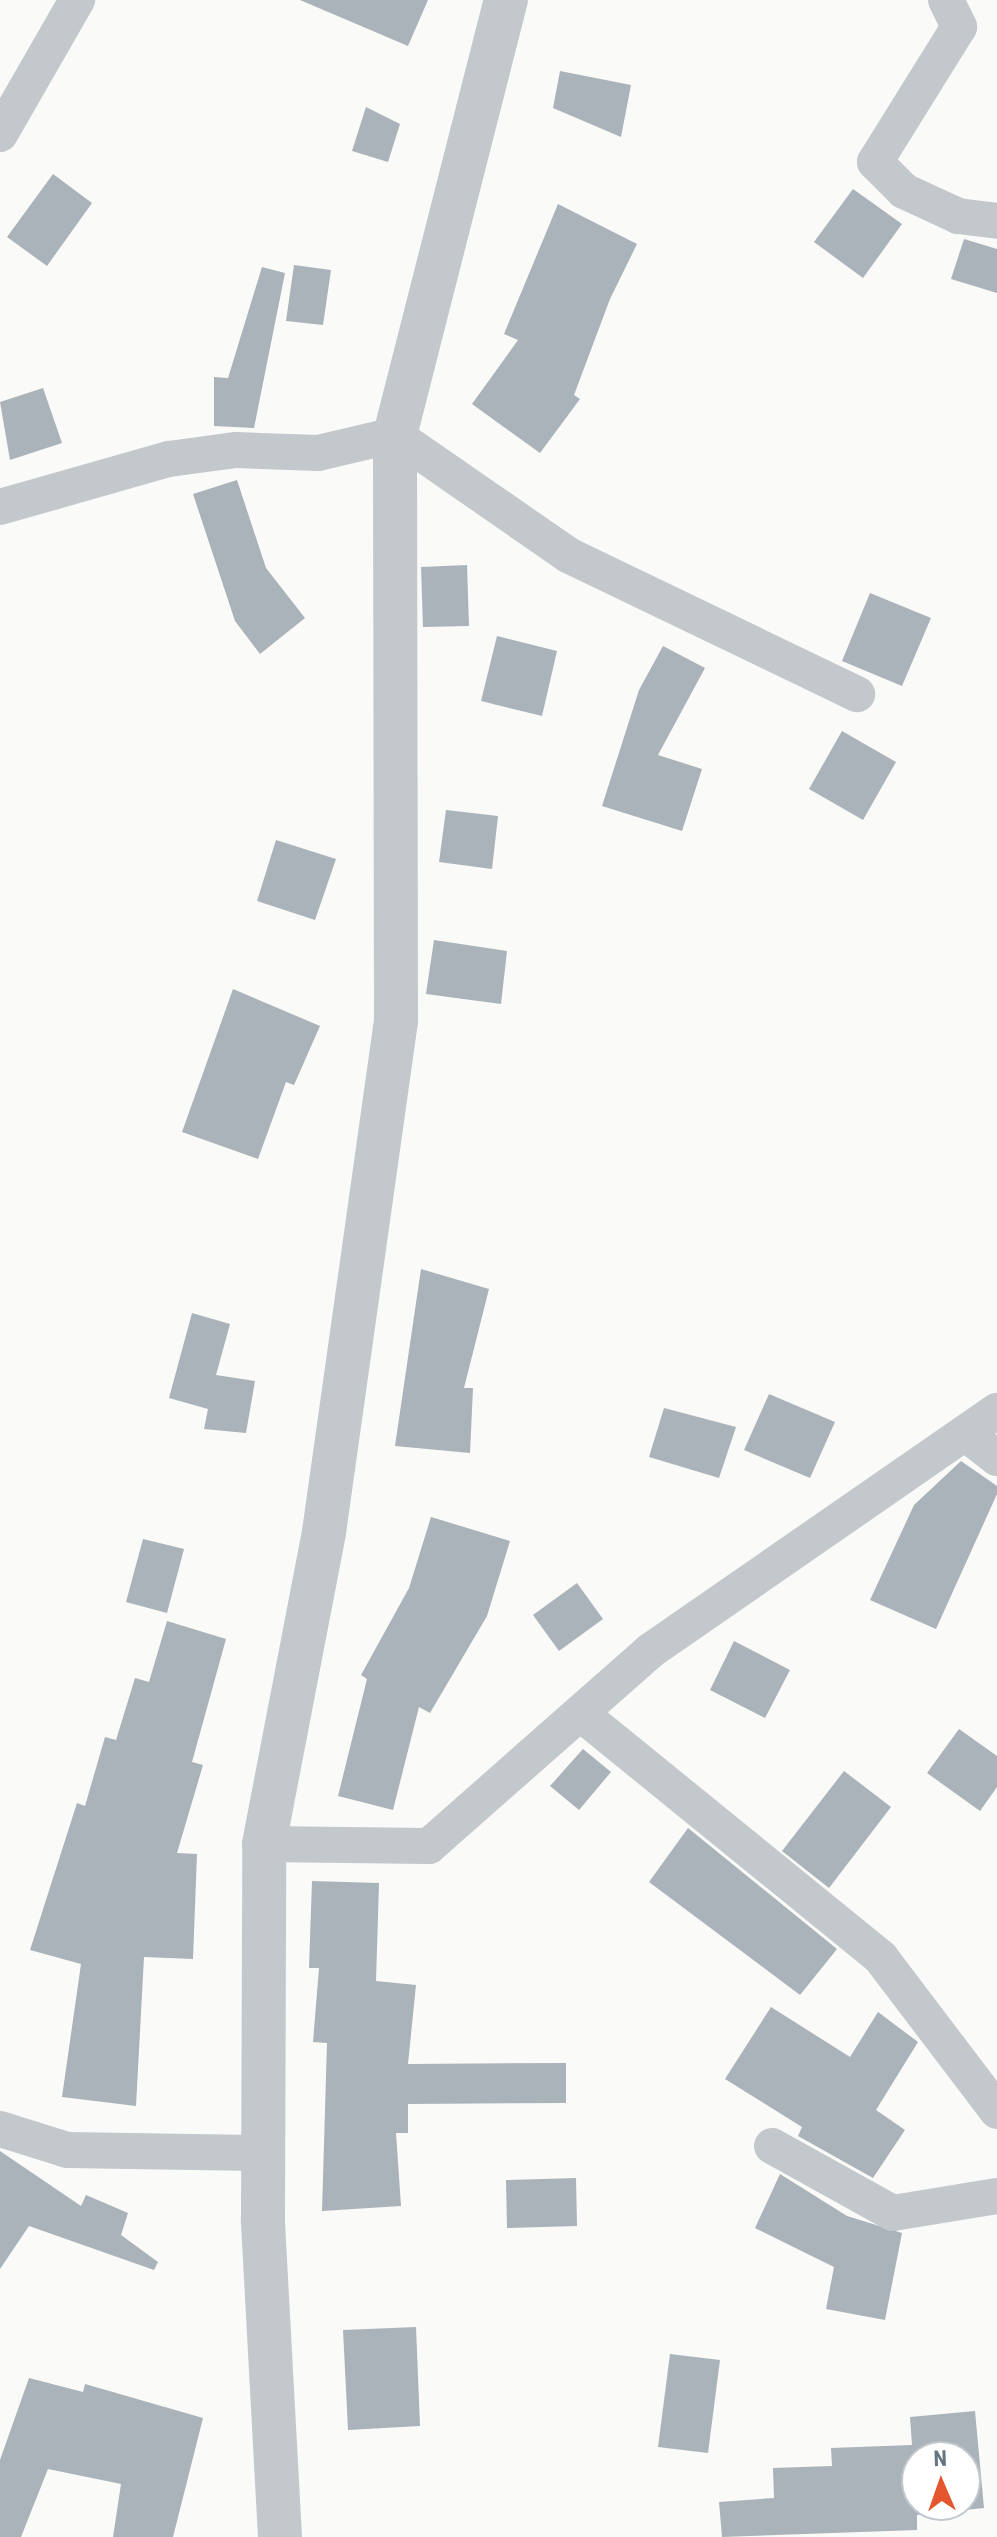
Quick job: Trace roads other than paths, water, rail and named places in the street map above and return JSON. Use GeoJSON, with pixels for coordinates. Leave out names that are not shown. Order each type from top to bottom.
{"type":"FeatureCollection","features":[{"type":"Feature","properties":{"kind":"street"},"geometry":{"type":"LineString","coordinates":[[0,134],[77,0]]}},
{"type":"Feature","properties":{"kind":"street"},"geometry":{"type":"LineString","coordinates":[[280,2537],[263,2153],[264,1844],[324,1532],[396,1021],[395,435],[506,0]]}},
{"type":"Feature","properties":{"kind":"street"},"geometry":{"type":"LineString","coordinates":[[946,0],[959,27],[875,162],[904,191],[958,216],[997,221]]}},
{"type":"Feature","properties":{"kind":"street"},"geometry":{"type":"LineString","coordinates":[[0,507],[169,459],[236,450],[318,453],[395,435],[568,555],[857,694]]}},
{"type":"Feature","properties":{"kind":"street"},"geometry":{"type":"LineString","coordinates":[[264,1844],[429,1846],[650,1651],[997,1411]]}},
{"type":"Feature","properties":{"kind":"street"},"geometry":{"type":"LineString","coordinates":[[965,1433],[997,1458]]}},
{"type":"Feature","properties":{"kind":"street"},"geometry":{"type":"LineString","coordinates":[[580,1713],[881,1958],[997,2111]]}},
{"type":"Feature","properties":{"kind":"street"},"geometry":{"type":"LineString","coordinates":[[0,2129],[67,2150],[263,2153]]}},
{"type":"Feature","properties":{"kind":"street"},"geometry":{"type":"LineString","coordinates":[[772,2146],[893,2213],[997,2196]]}}]}
